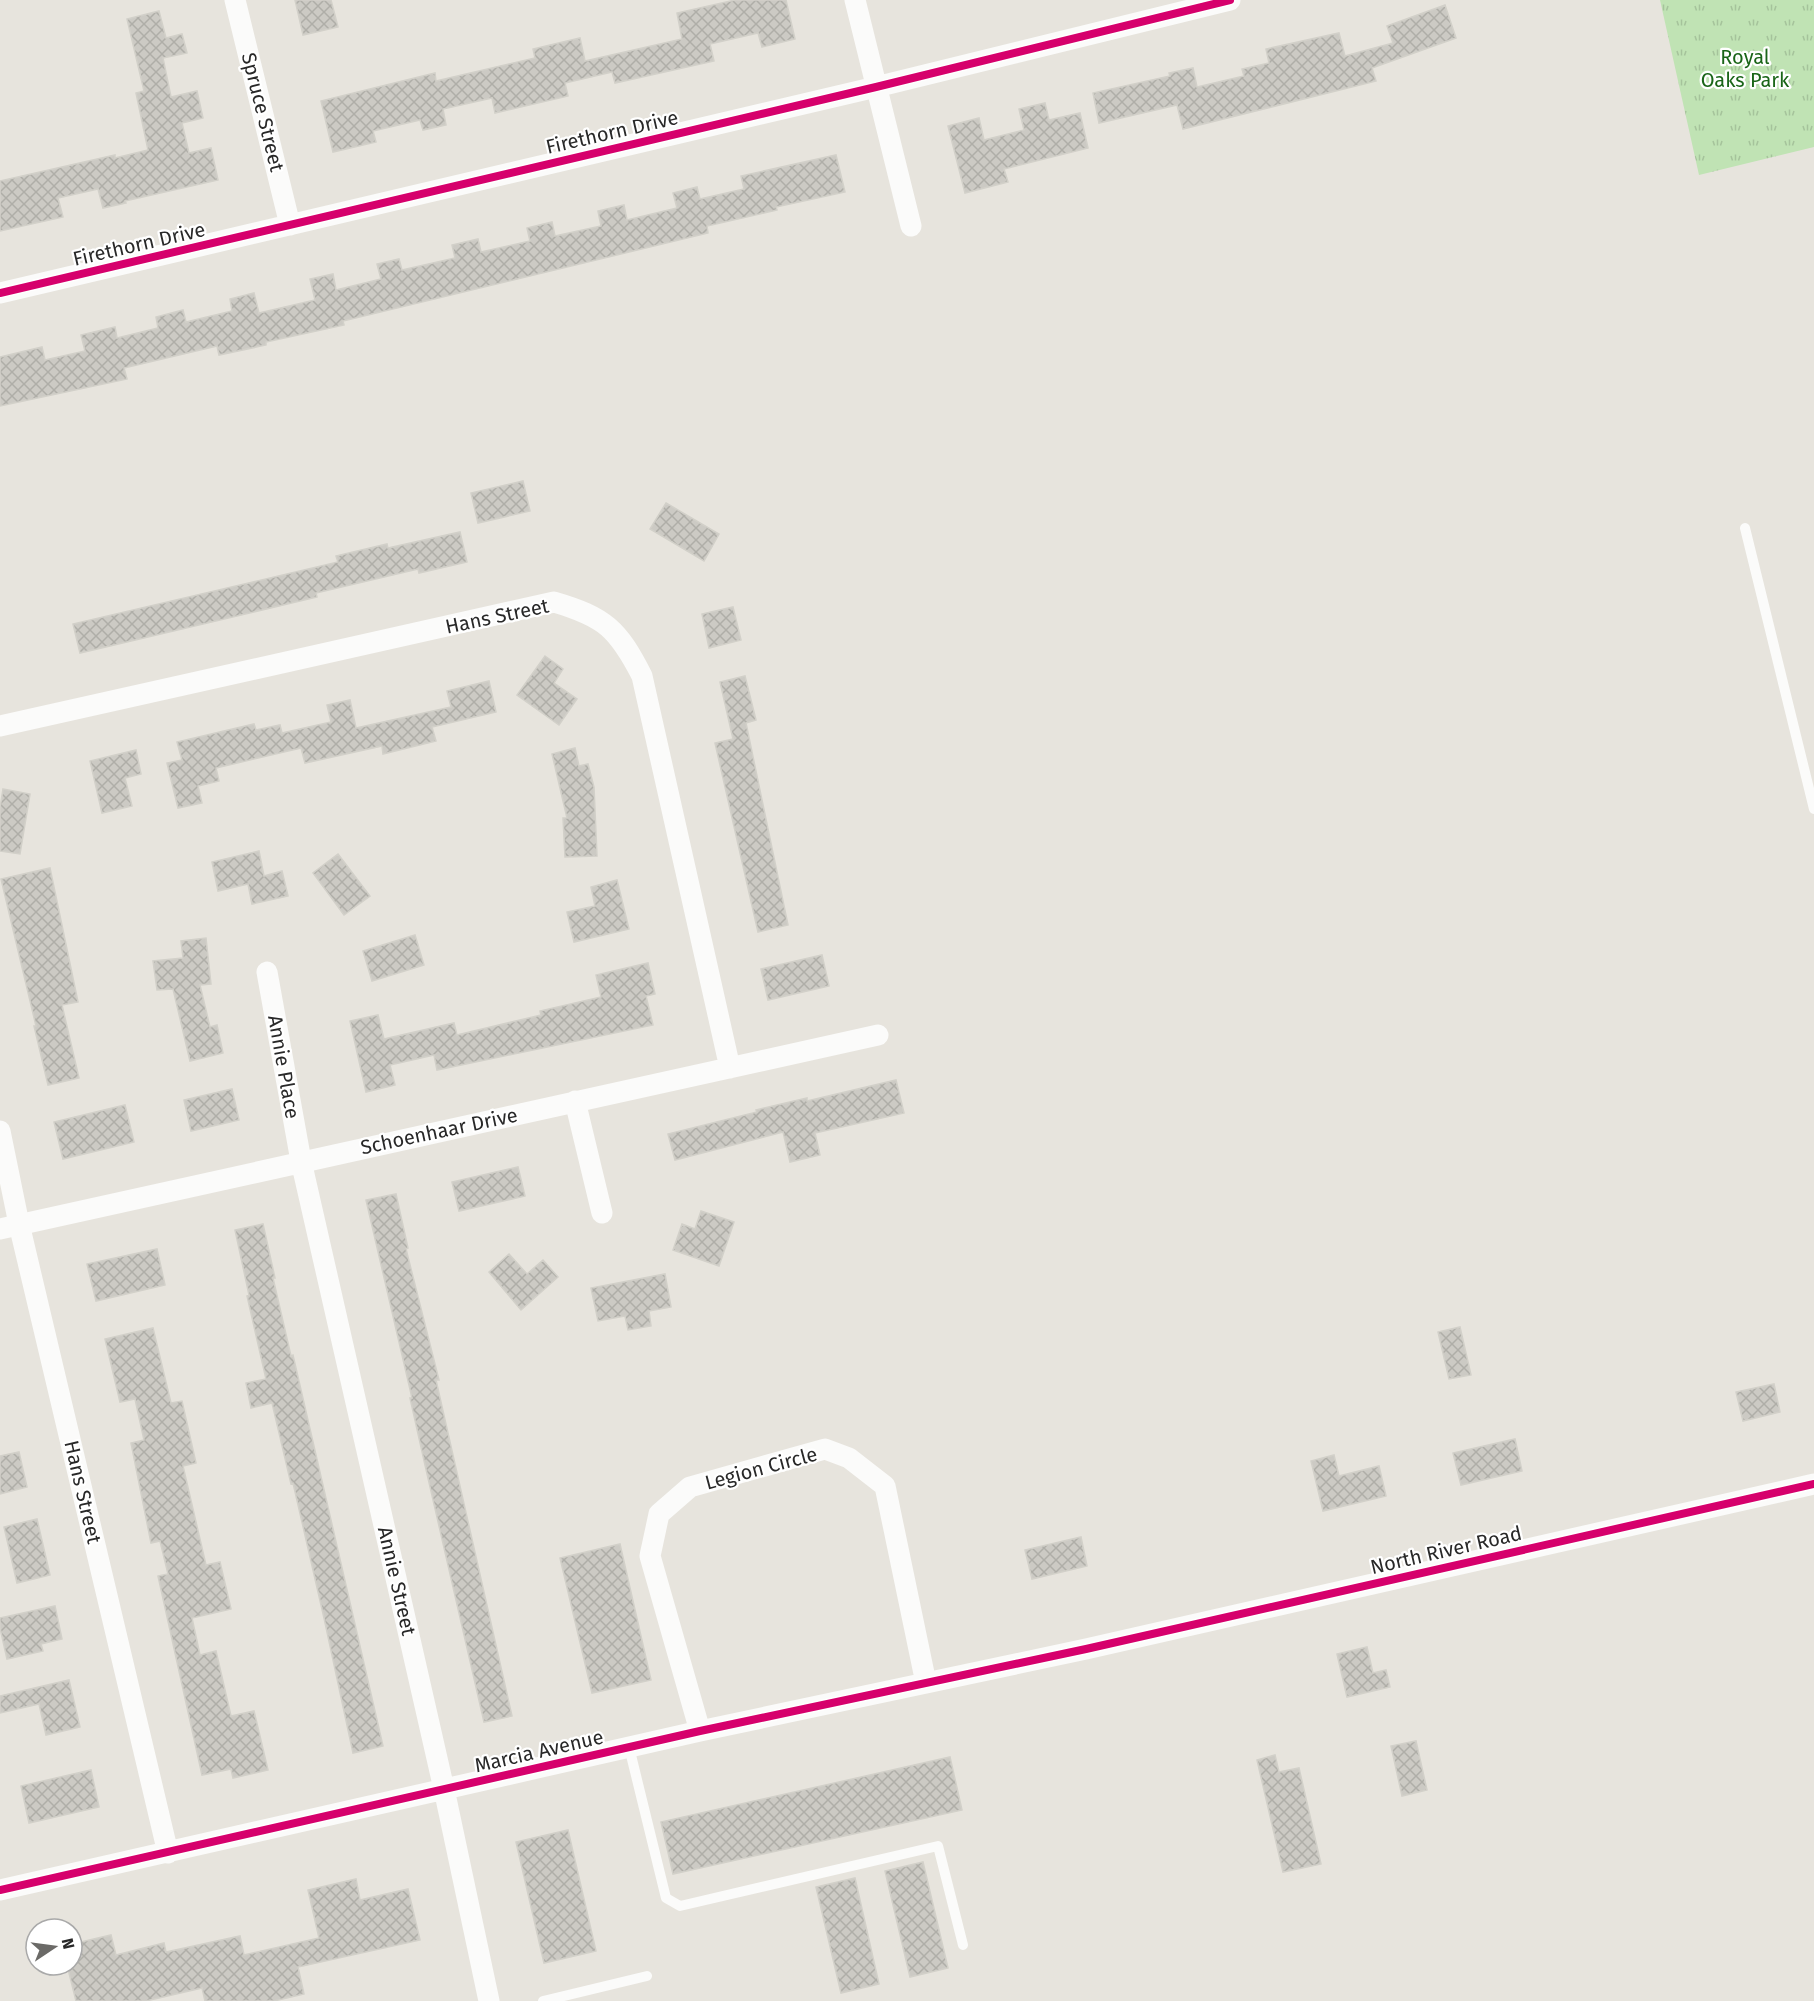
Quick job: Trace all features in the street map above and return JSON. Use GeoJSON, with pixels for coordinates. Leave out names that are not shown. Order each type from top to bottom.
{"type":"FeatureCollection","features":[{"type":"Feature","properties":{"kind":"street","name":"Spruce Street"},"geometry":{"type":"LineString","coordinates":[[235,0],[290,225]]}},
{"type":"Feature","properties":{"kind":"street"},"geometry":{"type":"LineString","coordinates":[[855,0],[911,226]]}},
{"type":"Feature","properties":{"kind":"street","name":"Firethorn Drive"},"geometry":{"type":"LineString","coordinates":[[0,293],[876,87],[1230,0]]}},
{"type":"Feature","properties":{"kind":"street","name":"Hans Street"},"geometry":{"type":"LineString","coordinates":[[0,726],[554,602],[585,611],[614,630],[631,654],[642,676],[729,1068]]}},
{"type":"Feature","properties":{"kind":"street","name":"Annie Place"},"geometry":{"type":"LineString","coordinates":[[267,972],[301,1161]]}},
{"type":"Feature","properties":{"kind":"street","name":"Schoenhaar Drive"},"geometry":{"type":"LineString","coordinates":[[10,1226],[878,1035]]}},
{"type":"Feature","properties":{"kind":"street"},"geometry":{"type":"LineString","coordinates":[[575,1101],[602,1213]]}},
{"type":"Feature","properties":{"kind":"street","name":"Hans Street"},"geometry":{"type":"LineString","coordinates":[[0,1131],[10,1226],[168,1853]]}},
{"type":"Feature","properties":{"kind":"street","name":"Annie Street"},"geometry":{"type":"LineString","coordinates":[[301,1161],[444,1789],[489,2001]]}},
{"type":"Feature","properties":{"kind":"street","name":"Legion Circle"},"geometry":{"type":"LineString","coordinates":[[700,1731],[650,1556],[659,1514],[690,1487],[825,1449],[849,1458],[885,1486],[926,1683]]}},
{"type":"Feature","properties":{"kind":"street","name":"North River Road"},"geometry":{"type":"LineString","coordinates":[[1086,1649],[1814,1484]]}},
{"type":"Feature","properties":{"kind":"street","name":"Marcia Avenue"},"geometry":{"type":"LineString","coordinates":[[0,1890],[700,1731],[1086,1649]]}},
{"type":"Feature","properties":{"kind":"lane"},"geometry":{"type":"LineString","coordinates":[[1745,528],[1814,809]]}},
{"type":"Feature","properties":{"kind":"lane"},"geometry":{"type":"LineString","coordinates":[[629,1747],[666,1898],[680,1906],[938,1846],[963,1945]]}},
{"type":"Feature","properties":{"kind":"lane"},"geometry":{"type":"LineString","coordinates":[[543,2001],[647,1976]]}},
{"type":"Feature","properties":{"kind":"green space","name":"Royal Oaks Park"},"geometry":{"type":"Polygon","coordinates":[[[1660,0],[1814,0],[1814,147],[1699,175],[1660,0]]]}},
{"type":"Feature","properties":{"kind":"building"},"geometry":{"type":"Polygon","coordinates":[[[295,0],[331,0],[338,27],[303,35],[295,0]]]}},
{"type":"Feature","properties":{"kind":"building"},"geometry":{"type":"Polygon","coordinates":[[[735,0],[786,0],[795,39],[762,47],[758,33],[710,44],[714,61],[615,83],[612,72],[565,83],[568,96],[495,113],[492,98],[443,109],[446,125],[423,130],[420,120],[373,131],[376,142],[333,152],[321,101],[435,73],[436,81],[535,58],[533,49],[580,38],[585,61],[682,39],[677,13],[735,0]]]}},
{"type":"Feature","properties":{"kind":"building"},"geometry":{"type":"Polygon","coordinates":[[[1445,5],[1456,38],[1372,68],[1376,81],[1183,129],[1177,105],[1099,123],[1093,93],[1170,76],[1169,73],[1193,68],[1197,87],[1244,76],[1242,69],[1269,63],[1266,49],[1339,33],[1345,56],[1393,43],[1387,26],[1445,5]]]}},
{"type":"Feature","properties":{"kind":"building"},"geometry":{"type":"Polygon","coordinates":[[[159,11],[166,38],[182,34],[187,53],[163,58],[171,97],[197,91],[203,118],[182,123],[189,153],[211,148],[218,180],[103,208],[98,189],[58,198],[63,217],[0,231],[0,181],[115,155],[115,158],[148,150],[136,93],[144,91],[127,19],[159,11]]]}},
{"type":"Feature","properties":{"kind":"building"},"geometry":{"type":"Polygon","coordinates":[[[1045,103],[1049,120],[1080,113],[1088,148],[1004,169],[1008,182],[965,193],[948,126],[979,118],[984,140],[1024,130],[1019,109],[1045,103]]]}},
{"type":"Feature","properties":{"kind":"building"},"geometry":{"type":"Polygon","coordinates":[[[836,155],[845,192],[776,207],[777,210],[707,226],[708,233],[343,321],[344,325],[266,342],[266,345],[219,355],[217,346],[124,368],[127,379],[0,406],[0,357],[42,347],[45,360],[85,351],[81,335],[115,327],[117,338],[158,328],[156,317],[183,310],[186,322],[232,311],[230,299],[254,293],[259,313],[315,300],[310,279],[333,274],[336,290],[381,279],[377,264],[399,259],[402,270],[455,258],[452,245],[478,239],[481,252],[530,241],[527,228],[552,222],[555,236],[601,226],[598,211],[624,205],[627,220],[677,208],[673,193],[697,187],[700,199],[744,189],[741,176],[836,155]]]}},
{"type":"Feature","properties":{"kind":"building"},"geometry":{"type":"Polygon","coordinates":[[[523,481],[530,511],[478,523],[471,493],[523,481]]]}},
{"type":"Feature","properties":{"kind":"building"},"geometry":{"type":"Polygon","coordinates":[[[666,503],[719,534],[704,561],[650,529],[666,503]]]}},
{"type":"Feature","properties":{"kind":"building"},"geometry":{"type":"Polygon","coordinates":[[[460,532],[467,562],[419,573],[418,569],[316,593],[317,597],[80,653],[73,624],[338,562],[336,556],[387,544],[388,548],[460,532]]]}},
{"type":"Feature","properties":{"kind":"building"},"geometry":{"type":"Polygon","coordinates":[[[733,607],[741,640],[709,648],[702,614],[733,607]]]}},
{"type":"Feature","properties":{"kind":"building"},"geometry":{"type":"Polygon","coordinates":[[[545,656],[563,669],[554,683],[577,699],[559,725],[517,695],[545,656]]]}},
{"type":"Feature","properties":{"kind":"building"},"geometry":{"type":"Polygon","coordinates":[[[745,676],[756,720],[746,723],[788,925],[758,932],[715,743],[733,739],[720,682],[745,676]]]}},
{"type":"Feature","properties":{"kind":"building"},"geometry":{"type":"Polygon","coordinates":[[[489,681],[496,712],[432,727],[436,741],[383,754],[382,746],[305,763],[301,748],[216,768],[219,781],[198,786],[202,803],[178,808],[167,763],[182,760],[177,742],[254,724],[256,730],[280,725],[282,733],[331,722],[327,705],[350,700],[356,728],[451,707],[447,691],[489,681]]]}},
{"type":"Feature","properties":{"kind":"building"},"geometry":{"type":"Polygon","coordinates":[[[575,748],[579,766],[588,764],[594,787],[597,856],[565,857],[563,818],[567,818],[552,754],[575,748]]]}},
{"type":"Feature","properties":{"kind":"building"},"geometry":{"type":"Polygon","coordinates":[[[136,750],[141,774],[125,778],[132,806],[102,813],[90,761],[136,750]]]}},
{"type":"Feature","properties":{"kind":"building"},"geometry":{"type":"Polygon","coordinates":[[[3,789],[30,794],[20,854],[0,851],[0,808],[3,789]]]}},
{"type":"Feature","properties":{"kind":"building"},"geometry":{"type":"Polygon","coordinates":[[[259,851],[264,876],[282,871],[288,896],[252,904],[248,884],[218,891],[212,862],[259,851]]]}},
{"type":"Feature","properties":{"kind":"building"},"geometry":{"type":"Polygon","coordinates":[[[338,854],[370,896],[344,915],[313,873],[338,854]]]}},
{"type":"Feature","properties":{"kind":"building"},"geometry":{"type":"Polygon","coordinates":[[[50,868],[78,1002],[62,1005],[79,1078],[48,1085],[1,879],[50,868]]]}},
{"type":"Feature","properties":{"kind":"building"},"geometry":{"type":"Polygon","coordinates":[[[617,880],[629,929],[574,942],[567,912],[595,906],[591,887],[617,880]]]}},
{"type":"Feature","properties":{"kind":"building"},"geometry":{"type":"Polygon","coordinates":[[[415,935],[424,965],[372,981],[363,951],[415,935]]]}},
{"type":"Feature","properties":{"kind":"building"},"geometry":{"type":"Polygon","coordinates":[[[206,938],[211,984],[200,985],[210,1027],[217,1025],[223,1053],[190,1061],[173,989],[157,990],[153,961],[183,958],[181,941],[206,938]]]}},
{"type":"Feature","properties":{"kind":"building"},"geometry":{"type":"Polygon","coordinates":[[[822,955],[829,986],[768,1000],[761,969],[822,955]]]}},
{"type":"Feature","properties":{"kind":"building"},"geometry":{"type":"Polygon","coordinates":[[[648,963],[655,994],[646,996],[653,1025],[437,1070],[434,1055],[390,1065],[395,1085],[366,1092],[350,1021],[378,1015],[384,1039],[454,1023],[457,1035],[541,1015],[540,1011],[601,997],[596,975],[648,963]]]}},
{"type":"Feature","properties":{"kind":"building"},"geometry":{"type":"Polygon","coordinates":[[[896,1080],[904,1113],[815,1133],[820,1155],[790,1162],[783,1132],[675,1160],[668,1134],[757,1112],[756,1110],[807,1098],[807,1101],[896,1080]]]}},
{"type":"Feature","properties":{"kind":"building"},"geometry":{"type":"Polygon","coordinates":[[[232,1089],[239,1120],[191,1131],[184,1100],[232,1089]]]}},
{"type":"Feature","properties":{"kind":"building"},"geometry":{"type":"Polygon","coordinates":[[[125,1105],[134,1142],[63,1159],[54,1122],[125,1105]]]}},
{"type":"Feature","properties":{"kind":"building"},"geometry":{"type":"Polygon","coordinates":[[[518,1167],[525,1196],[459,1211],[452,1182],[518,1167]]]}},
{"type":"Feature","properties":{"kind":"building"},"geometry":{"type":"Polygon","coordinates":[[[396,1194],[408,1248],[406,1249],[439,1380],[436,1380],[512,1716],[484,1722],[366,1200],[396,1194]]]}},
{"type":"Feature","properties":{"kind":"building"},"geometry":{"type":"Polygon","coordinates":[[[701,1211],[734,1222],[719,1266],[673,1250],[682,1224],[695,1229],[701,1211]]]}},
{"type":"Feature","properties":{"kind":"building"},"geometry":{"type":"Polygon","coordinates":[[[263,1224],[275,1278],[273,1278],[291,1356],[293,1355],[383,1746],[353,1753],[293,1483],[291,1484],[272,1403],[251,1408],[246,1383],[266,1379],[235,1230],[263,1224]]]}},
{"type":"Feature","properties":{"kind":"building"},"geometry":{"type":"Polygon","coordinates":[[[157,1249],[165,1285],[96,1301],[87,1264],[157,1249]]]}},
{"type":"Feature","properties":{"kind":"building"},"geometry":{"type":"Polygon","coordinates":[[[509,1254],[527,1274],[543,1260],[558,1277],[521,1310],[489,1272],[509,1254]]]}},
{"type":"Feature","properties":{"kind":"building"},"geometry":{"type":"Polygon","coordinates":[[[665,1274],[671,1307],[649,1311],[651,1326],[628,1330],[625,1316],[598,1321],[591,1288],[665,1274]]]}},
{"type":"Feature","properties":{"kind":"building"},"geometry":{"type":"Polygon","coordinates":[[[1460,1327],[1471,1375],[1449,1379],[1438,1332],[1460,1327]]]}},
{"type":"Feature","properties":{"kind":"building"},"geometry":{"type":"Polygon","coordinates":[[[153,1328],[171,1403],[182,1401],[196,1463],[183,1466],[206,1565],[220,1562],[231,1609],[192,1618],[200,1655],[216,1651],[231,1716],[254,1711],[268,1770],[233,1778],[231,1769],[202,1775],[158,1576],[168,1574],[160,1541],[151,1543],[131,1443],[144,1440],[135,1399],[120,1402],[105,1339],[153,1328]]]}},
{"type":"Feature","properties":{"kind":"building"},"geometry":{"type":"Polygon","coordinates":[[[1774,1384],[1780,1412],[1743,1421],[1736,1392],[1774,1384]]]}},
{"type":"Feature","properties":{"kind":"building"},"geometry":{"type":"Polygon","coordinates":[[[1515,1439],[1522,1471],[1461,1485],[1453,1453],[1515,1439]]]}},
{"type":"Feature","properties":{"kind":"building"},"geometry":{"type":"Polygon","coordinates":[[[19,1452],[27,1487],[0,1494],[0,1456],[19,1452]]]}},
{"type":"Feature","properties":{"kind":"building"},"geometry":{"type":"Polygon","coordinates":[[[1334,1455],[1339,1476],[1379,1466],[1386,1496],[1323,1511],[1311,1461],[1334,1455]]]}},
{"type":"Feature","properties":{"kind":"building"},"geometry":{"type":"Polygon","coordinates":[[[37,1519],[50,1575],[17,1583],[4,1527],[37,1519]]]}},
{"type":"Feature","properties":{"kind":"building"},"geometry":{"type":"Polygon","coordinates":[[[1081,1537],[1087,1566],[1032,1579],[1025,1550],[1081,1537]]]}},
{"type":"Feature","properties":{"kind":"building"},"geometry":{"type":"Polygon","coordinates":[[[620,1544],[651,1680],[592,1693],[560,1558],[620,1544]]]}},
{"type":"Feature","properties":{"kind":"building"},"geometry":{"type":"Polygon","coordinates":[[[55,1606],[62,1639],[41,1644],[43,1651],[7,1659],[0,1618],[55,1606]]]}},
{"type":"Feature","properties":{"kind":"building"},"geometry":{"type":"Polygon","coordinates":[[[1367,1647],[1373,1673],[1386,1670],[1390,1687],[1347,1697],[1337,1654],[1367,1647]]]}},
{"type":"Feature","properties":{"kind":"building"},"geometry":{"type":"Polygon","coordinates":[[[69,1680],[80,1727],[46,1735],[39,1704],[0,1713],[0,1696],[69,1680]]]}},
{"type":"Feature","properties":{"kind":"building"},"geometry":{"type":"Polygon","coordinates":[[[1416,1741],[1427,1790],[1402,1796],[1391,1746],[1416,1741]]]}},
{"type":"Feature","properties":{"kind":"building"},"geometry":{"type":"Polygon","coordinates":[[[1275,1755],[1279,1772],[1299,1768],[1321,1864],[1283,1872],[1257,1760],[1275,1755]]]}},
{"type":"Feature","properties":{"kind":"building"},"geometry":{"type":"Polygon","coordinates":[[[950,1757],[962,1810],[673,1874],[661,1822],[950,1757]]]}},
{"type":"Feature","properties":{"kind":"building"},"geometry":{"type":"Polygon","coordinates":[[[91,1770],[99,1807],[29,1823],[21,1786],[91,1770]]]}},
{"type":"Feature","properties":{"kind":"building"},"geometry":{"type":"Polygon","coordinates":[[[568,1830],[596,1951],[544,1963],[516,1842],[568,1830]]]}},
{"type":"Feature","properties":{"kind":"building"},"geometry":{"type":"Polygon","coordinates":[[[923,1862],[948,1968],[910,1977],[885,1871],[923,1862]]]}},
{"type":"Feature","properties":{"kind":"building"},"geometry":{"type":"Polygon","coordinates":[[[855,1878],[879,1984],[841,1993],[816,1887],[855,1878]]]}},
{"type":"Feature","properties":{"kind":"building"},"geometry":{"type":"Polygon","coordinates":[[[356,1879],[360,1900],[408,1889],[420,1940],[298,1967],[304,1994],[274,2001],[205,2001],[202,1988],[146,2001],[76,2001],[70,1977],[84,1977],[84,1941],[111,1935],[116,1955],[164,1943],[166,1952],[240,1936],[244,1955],[319,1938],[308,1890],[356,1879]]]}},
{"type":"Feature","properties":{"kind":"cycle path"},"geometry":{"type":"LineString","coordinates":[[0,293],[876,87],[1230,0]]}},
{"type":"Feature","properties":{"kind":"cycle path"},"geometry":{"type":"LineString","coordinates":[[0,1890],[700,1731],[1086,1649],[1814,1484]]}}]}
